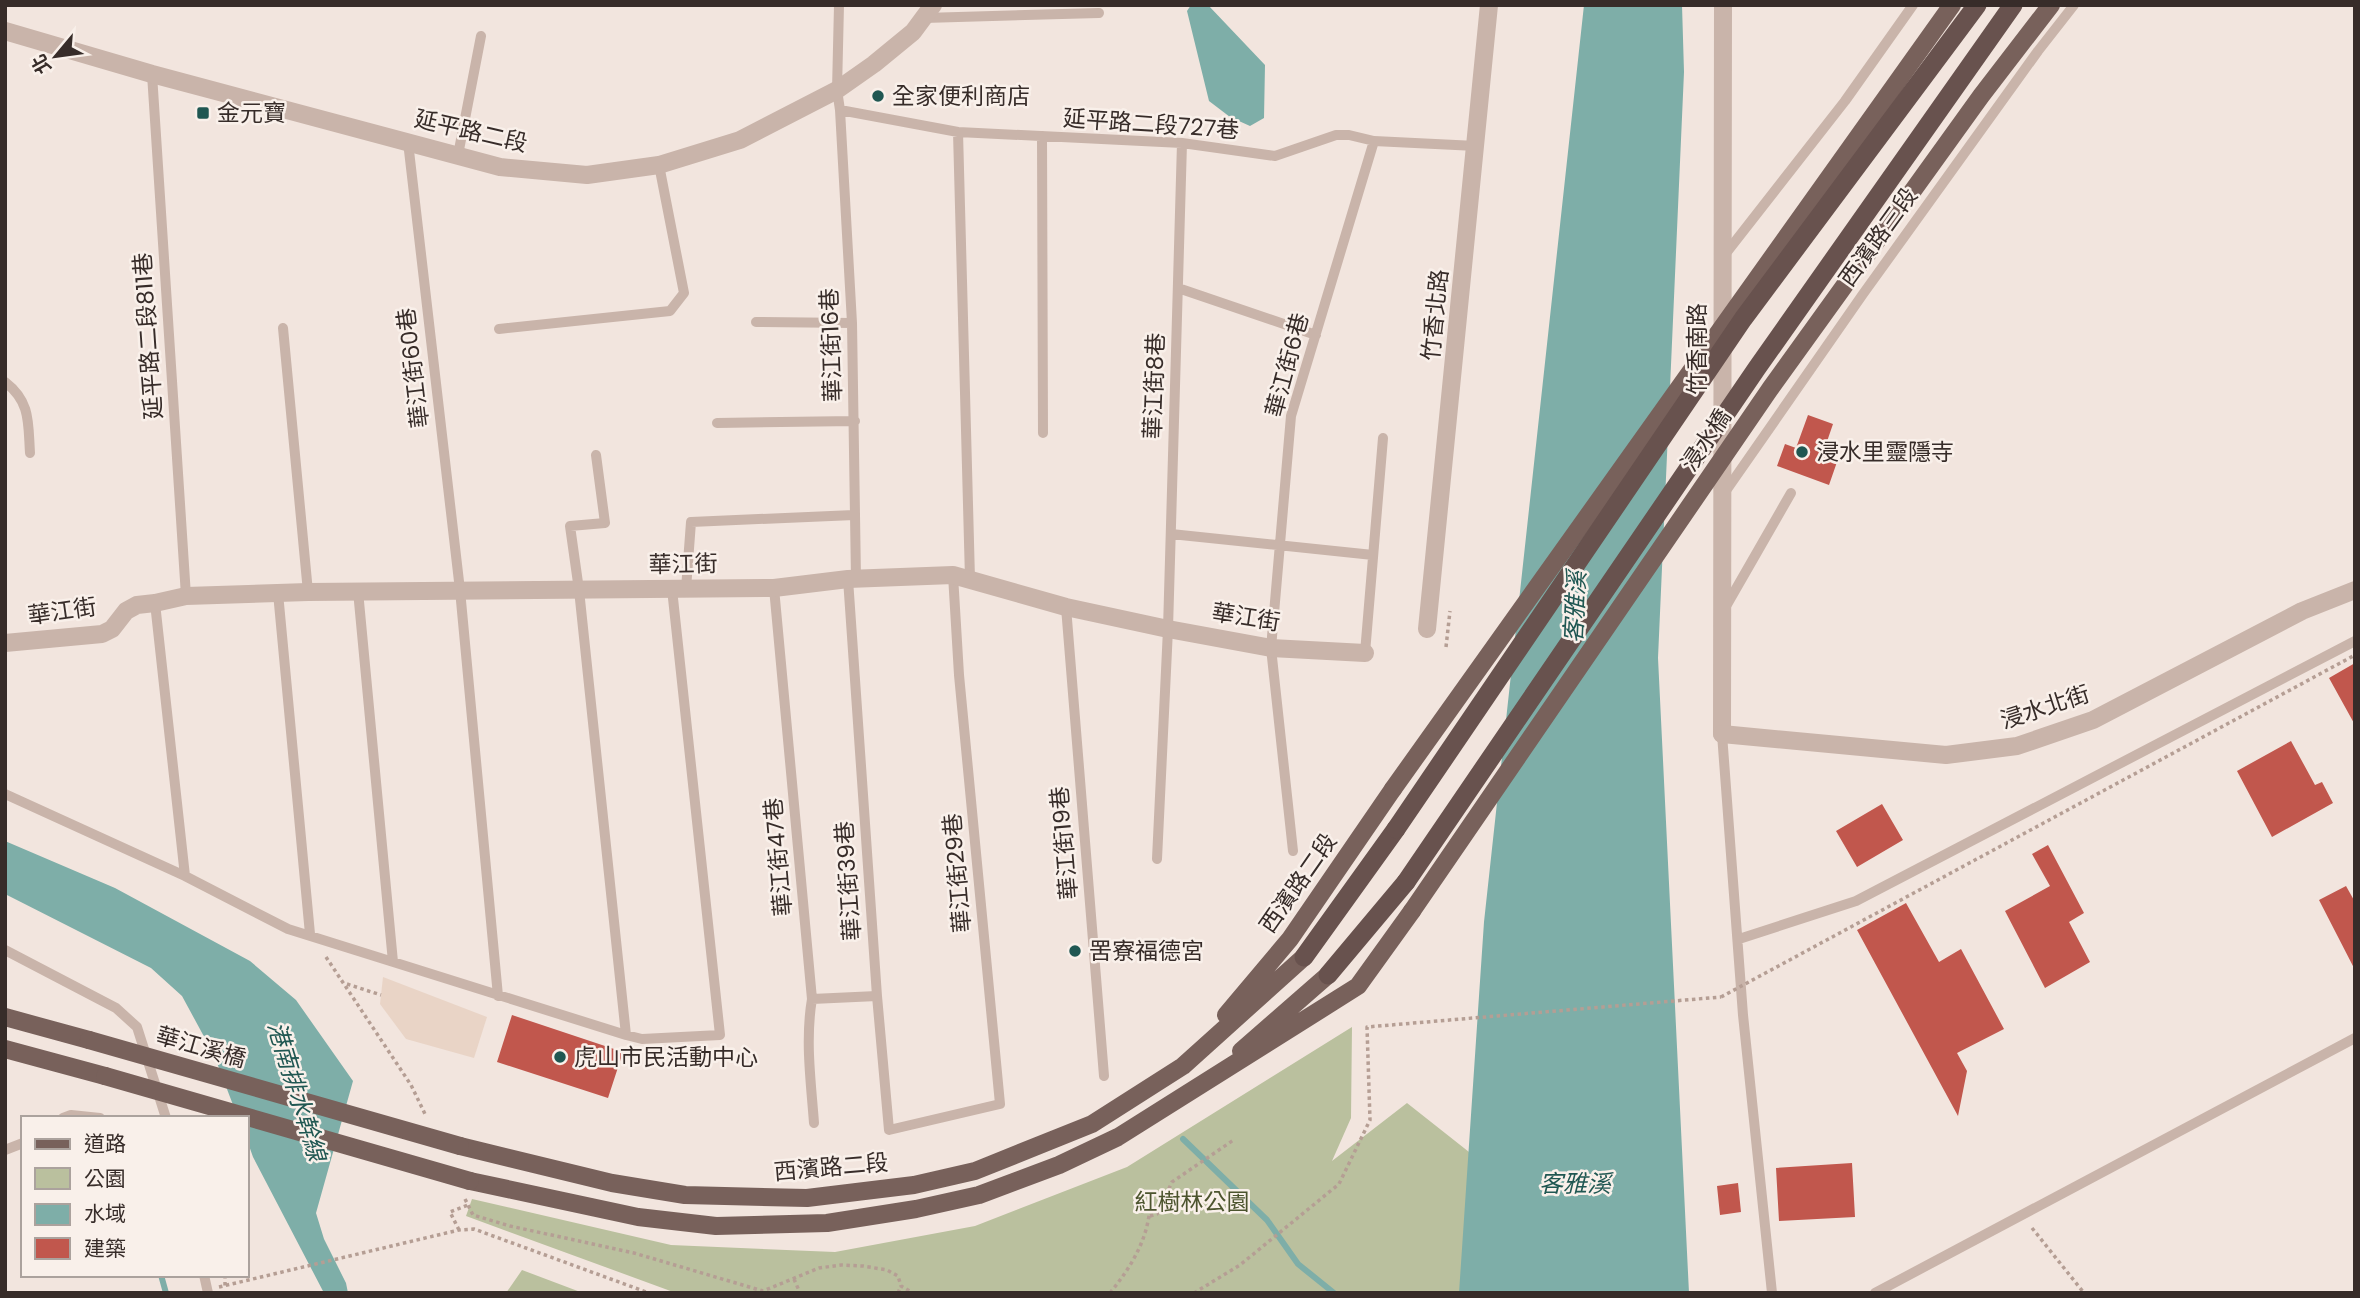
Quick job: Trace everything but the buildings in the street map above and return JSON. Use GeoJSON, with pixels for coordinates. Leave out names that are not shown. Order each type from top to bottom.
{"type":"FeatureCollection","features":[{"type":"Feature","properties":{"kind":"highway","name":"浸水橋"},"geometry":{"type":"LineString","coordinates":[[1304,957],[1396,829],[1743,319],[1977,5]]}},
{"type":"Feature","properties":{"kind":"highway","name":"浸水橋"},"geometry":{"type":"LineString","coordinates":[[1328,975],[1406,882],[1765,357],[2012,5]]}},
{"type":"Feature","properties":{"kind":"main road","name":"西濱路二段"},"geometry":{"type":"LineString","coordinates":[[1183,1066],[1290,939],[1393,789],[1952,5]]}},
{"type":"Feature","properties":{"kind":"main road","name":"浸水橋"},"geometry":{"type":"LineString","coordinates":[[1193,1092],[1358,986],[1770,389],[2051,5]]}},
{"type":"Feature","properties":{"kind":"main road","name":"西濱路二段"},"geometry":{"type":"LineString","coordinates":[[460,1146],[612,1183],[685,1195],[807,1198],[914,1185],[975,1171],[1092,1124],[1183,1066],[1304,957]]}},
{"type":"Feature","properties":{"kind":"main road"},"geometry":{"type":"LineString","coordinates":[[248,1117],[470,1181],[638,1217],[716,1226],[827,1223],[915,1209],[979,1195],[1059,1166],[1095,1149],[1193,1092],[1328,975]]}},
{"type":"Feature","properties":{"kind":"main road","name":"華江溪橋"},"geometry":{"type":"LineString","coordinates":[[5,1017],[460,1146]]}},
{"type":"Feature","properties":{"kind":"main road"},"geometry":{"type":"LineString","coordinates":[[5,1049],[244,1116]]}},
{"type":"Feature","properties":{"kind":"street","name":"竹香北路"},"geometry":{"type":"LineString","coordinates":[[1427,629],[1489,5]]}},
{"type":"Feature","properties":{"kind":"street","name":"竹香南路"},"geometry":{"type":"LineString","coordinates":[[1722,734],[1723,5]]}},
{"type":"Feature","properties":{"kind":"street","name":"延平路二段"},"geometry":{"type":"LineString","coordinates":[[5,32],[500,167],[587,175],[659,165],[740,140],[837,90],[913,32],[929,12]]}},
{"type":"Feature","properties":{"kind":"street","name":"華江街"},"geometry":{"type":"LineString","coordinates":[[5,643],[102,634],[112,629],[126,611],[137,605],[186,596],[358,591],[774,588],[852,579],[962,577],[1066,607],[1168,629],[1271,648],[1365,653]]}},
{"type":"Feature","properties":{"kind":"street","name":"浸水北街"},"geometry":{"type":"LineString","coordinates":[[1722,734],[1946,755],[2017,746],[2093,720],[2302,611],[2355,590]]}},
{"type":"Feature","properties":{"kind":"lane"},"geometry":{"type":"LineString","coordinates":[[839,5],[837,90],[840,110]]}},
{"type":"Feature","properties":{"kind":"lane"},"geometry":{"type":"LineString","coordinates":[[1721,259],[1845,101],[1913,5]]}},
{"type":"Feature","properties":{"kind":"lane","name":"西濱路三段"},"geometry":{"type":"LineString","coordinates":[[1721,497],[2038,51],[2074,5]]}},
{"type":"Feature","properties":{"kind":"lane"},"geometry":{"type":"LineString","coordinates":[[929,12],[1099,13]]}},
{"type":"Feature","properties":{"kind":"lane"},"geometry":{"type":"LineString","coordinates":[[458,155],[481,36]]}},
{"type":"Feature","properties":{"kind":"lane","name":"延平路二段811巷"},"geometry":{"type":"LineString","coordinates":[[152,74],[186,596]]}},
{"type":"Feature","properties":{"kind":"lane","name":"延平路二段727巷"},"geometry":{"type":"LineString","coordinates":[[840,110],[958,132],[1182,143],[1275,156],[1336,135],[1374,141],[1476,146]]}},
{"type":"Feature","properties":{"kind":"lane","name":"華江街16巷"},"geometry":{"type":"LineString","coordinates":[[840,110],[855,421],[852,579]]}},
{"type":"Feature","properties":{"kind":"lane"},"geometry":{"type":"LineString","coordinates":[[958,132],[962,577]]}},
{"type":"Feature","properties":{"kind":"lane"},"geometry":{"type":"LineString","coordinates":[[1042,136],[1043,433]]}},
{"type":"Feature","properties":{"kind":"lane","name":"華江街6巷"},"geometry":{"type":"LineString","coordinates":[[1293,851],[1271,648],[1291,416],[1374,141]]}},
{"type":"Feature","properties":{"kind":"lane","name":"華江街60巷"},"geometry":{"type":"LineString","coordinates":[[408,142],[460,590],[498,996]]}},
{"type":"Feature","properties":{"kind":"lane","name":"華江街8巷"},"geometry":{"type":"LineString","coordinates":[[1157,859],[1168,629],[1182,143]]}},
{"type":"Feature","properties":{"kind":"lane"},"geometry":{"type":"LineString","coordinates":[[499,329],[670,311],[684,293],[659,165]]}},
{"type":"Feature","properties":{"kind":"lane"},"geometry":{"type":"LineString","coordinates":[[1178,288],[1316,335]]}},
{"type":"Feature","properties":{"kind":"lane"},"geometry":{"type":"LineString","coordinates":[[756,322],[852,323]]}},
{"type":"Feature","properties":{"kind":"lane"},"geometry":{"type":"LineString","coordinates":[[284,328],[309,592]]}},
{"type":"Feature","properties":{"kind":"lane"},"geometry":{"type":"LineString","coordinates":[[5,382],[17,391],[27,409],[30,453]]}},
{"type":"Feature","properties":{"kind":"lane"},"geometry":{"type":"LineString","coordinates":[[717,423],[855,421]]}},
{"type":"Feature","properties":{"kind":"lane"},"geometry":{"type":"LineString","coordinates":[[1365,653],[1383,438]]}},
{"type":"Feature","properties":{"kind":"lane"},"geometry":{"type":"LineString","coordinates":[[596,455],[605,523],[570,526],[626,1035]]}},
{"type":"Feature","properties":{"kind":"lane"},"geometry":{"type":"LineString","coordinates":[[1722,614],[1791,494]]}},
{"type":"Feature","properties":{"kind":"lane"},"geometry":{"type":"LineString","coordinates":[[5,794],[185,876],[288,929],[642,1039],[720,1035],[679,589],[691,522],[854,515]]}},
{"type":"Feature","properties":{"kind":"lane"},"geometry":{"type":"LineString","coordinates":[[1171,534],[1373,555]]}},
{"type":"Feature","properties":{"kind":"lane","name":"華江街29巷"},"geometry":{"type":"LineString","coordinates":[[939,1118],[1000,1104],[959,676],[962,577]]}},
{"type":"Feature","properties":{"kind":"lane","name":"華江街39巷"},"geometry":{"type":"LineString","coordinates":[[852,579],[877,996],[889,1130],[939,1118]]}},
{"type":"Feature","properties":{"kind":"lane","name":"華江街47巷"},"geometry":{"type":"LineString","coordinates":[[774,588],[812,999],[809,1049],[814,1123]]}},
{"type":"Feature","properties":{"kind":"lane"},"geometry":{"type":"LineString","coordinates":[[358,591],[393,962]]}},
{"type":"Feature","properties":{"kind":"lane"},"geometry":{"type":"LineString","coordinates":[[278,593],[310,934]]}},
{"type":"Feature","properties":{"kind":"lane"},"geometry":{"type":"LineString","coordinates":[[155,603],[185,876]]}},
{"type":"Feature","properties":{"kind":"lane","name":"華江街19巷"},"geometry":{"type":"LineString","coordinates":[[1066,607],[1104,1076]]}},
{"type":"Feature","properties":{"kind":"lane"},"geometry":{"type":"LineString","coordinates":[[1739,939],[1856,901],[2355,641]]}},
{"type":"Feature","properties":{"kind":"lane"},"geometry":{"type":"LineString","coordinates":[[1722,734],[1743,1016],[1772,1293]]}},
{"type":"Feature","properties":{"kind":"lane"},"geometry":{"type":"LineString","coordinates":[[5,950],[116,1008],[137,1027],[165,1116]]}},
{"type":"Feature","properties":{"kind":"lane"},"geometry":{"type":"LineString","coordinates":[[812,999],[877,996]]}},
{"type":"Feature","properties":{"kind":"lane"},"geometry":{"type":"LineString","coordinates":[[1875,1293],[2355,1038]]}},
{"type":"Feature","properties":{"kind":"path"},"geometry":{"type":"LineString","coordinates":[[1194,1293],[1240,1265],[1339,1184],[1370,1120],[1367,1027],[1721,997],[2355,654]]}},
{"type":"Feature","properties":{"kind":"path"},"geometry":{"type":"LineString","coordinates":[[345,983],[381,995]]}},
{"type":"Feature","properties":{"kind":"path"},"geometry":{"type":"LineString","coordinates":[[1150,1216],[1157,1214],[1172,1182],[1235,1139]]}},
{"type":"Feature","properties":{"kind":"path"},"geometry":{"type":"LineString","coordinates":[[459,1230],[450,1213],[468,1205]]}},
{"type":"Feature","properties":{"kind":"path"},"geometry":{"type":"LineString","coordinates":[[1110,1293],[1131,1267],[1144,1239],[1150,1208]]}},
{"type":"Feature","properties":{"kind":"path"},"geometry":{"type":"LineString","coordinates":[[2022,1215],[2084,1293]]}},
{"type":"Feature","properties":{"kind":"path"},"geometry":{"type":"LineString","coordinates":[[212,1291],[459,1230],[474,1229],[649,1293]]}},
{"type":"Feature","properties":{"kind":"path"},"geometry":{"type":"LineString","coordinates":[[225,1277],[225,1286]]}},
{"type":"Feature","properties":{"kind":"path"},"geometry":{"type":"LineString","coordinates":[[794,1279],[800,1293]]}},
{"type":"Feature","properties":{"kind":"path"},"geometry":{"type":"LineString","coordinates":[[898,1293],[901,1286]]}},
{"type":"Feature","properties":{"kind":"green space","name":"紅樹林公園"},"geometry":{"type":"Polygon","coordinates":[[[1352,1027],[1351,1118],[1332,1161],[1407,1103],[1535,1204],[1621,1293],[676,1293],[466,1216],[472,1199],[671,1245],[835,1252],[975,1226],[1127,1167],[1352,1027]]]}},
{"type":"Feature","properties":{"kind":"green space"},"geometry":{"type":"Polygon","coordinates":[[[522,1270],[583,1293],[506,1293],[522,1270]]]}},
{"type":"Feature","properties":{"kind":"shaded area"},"geometry":{"type":"Polygon","coordinates":[[[383,977],[487,1017],[474,1058],[406,1039],[380,1004],[383,977]]]}},
{"type":"Feature","properties":{"kind":"water"},"geometry":{"type":"Polygon","coordinates":[[[1191,5],[1208,5],[1265,65],[1264,118],[1250,126],[1230,117],[1209,101],[1187,11],[1191,5]]]}},
{"type":"Feature","properties":{"kind":"water","name":"客雅溪"},"geometry":{"type":"Polygon","coordinates":[[[1584,5],[1682,5],[1684,72],[1658,658],[1689,1293],[1459,1293],[1484,922],[1584,5]]]}},
{"type":"Feature","properties":{"kind":"water","name":"港南排水幹線"},"geometry":{"type":"Polygon","coordinates":[[[5,841],[115,888],[250,961],[296,1000],[353,1081],[316,1213],[324,1239],[346,1283],[348,1293],[324,1293],[253,1157],[248,1143],[248,1116],[237,1116],[214,1055],[182,996],[151,968],[5,894],[5,841]]]}},
{"type":"Feature","properties":{"kind":"waterway"},"geometry":{"type":"LineString","coordinates":[[1183,1139],[1267,1220],[1298,1264],[1334,1293]]}},
{"type":"Feature","properties":{"kind":"waterway"},"geometry":{"type":"LineString","coordinates":[[162,1277],[166,1293]]}},
{"type":"Feature","properties":{"kind":"place","name":"全家便利商店"},"geometry":{"type":"Point","coordinates":[878,96]}},
{"type":"Feature","properties":{"kind":"place","name":"金元寶"},"geometry":{"type":"Point","coordinates":[203,113]}},
{"type":"Feature","properties":{"kind":"place","name":"浸水里靈隱寺"},"geometry":{"type":"Point","coordinates":[1802,452]}},
{"type":"Feature","properties":{"kind":"place","name":"罟寮福德宮"},"geometry":{"type":"Point","coordinates":[1075,951]}},
{"type":"Feature","properties":{"kind":"place","name":"虎山市民活動中心"},"geometry":{"type":"Point","coordinates":[560,1057]}}]}
